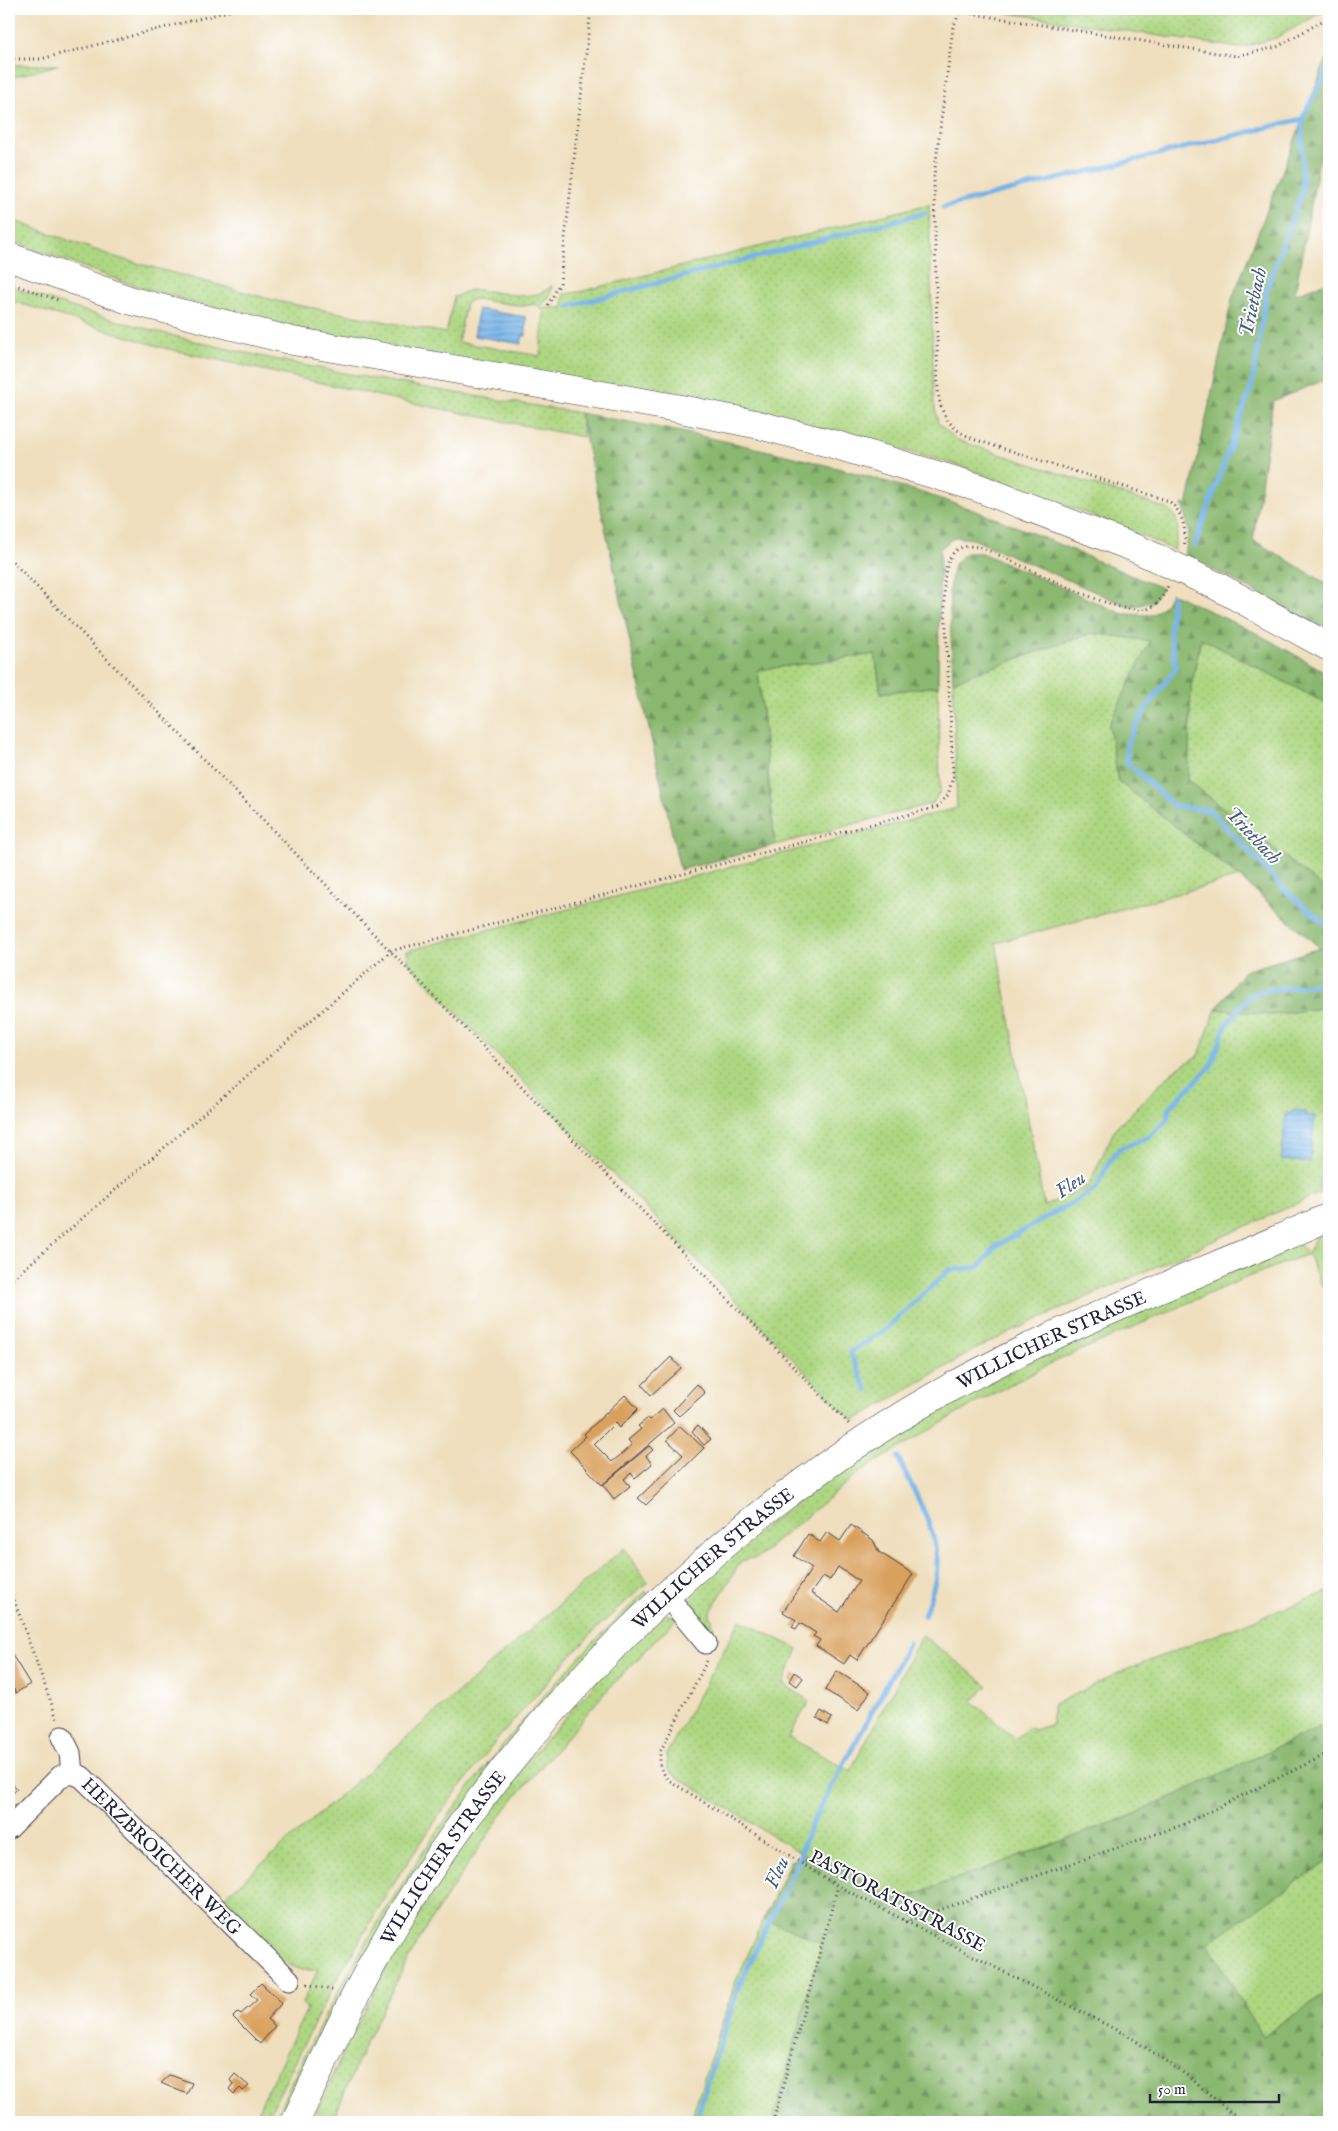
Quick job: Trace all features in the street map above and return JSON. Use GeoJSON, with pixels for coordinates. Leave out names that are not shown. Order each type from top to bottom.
{"type":"FeatureCollection","features":[{"type":"Feature","properties":{"kind":"main road"},"geometry":{"type":"LineString","coordinates":[[9,258],[132,301],[284,339],[676,408],[755,424],[833,444],[976,487],[1137,549],[1217,586],[1329,648]]}},
{"type":"Feature","properties":{"kind":"main road","name":"WILLICHER STRASSE"},"geometry":{"type":"LineString","coordinates":[[295,2122],[374,1960],[430,1870],[497,1778],[592,1670],[667,1596],[790,1493],[864,1440],[949,1388],[1086,1320],[1329,1217]]}},
{"type":"Feature","properties":{"kind":"street"},"geometry":{"type":"LineString","coordinates":[[667,1596],[706,1643]]}},
{"type":"Feature","properties":{"kind":"street"},"geometry":{"type":"LineString","coordinates":[[62,1737],[70,1754],[72,1773]]}},
{"type":"Feature","properties":{"kind":"street","name":"HERZBROICHER WEG"},"geometry":{"type":"LineString","coordinates":[[9,1828],[54,1781],[63,1775],[72,1773],[85,1779],[289,1980]]}},
{"type":"Feature","properties":{"kind":"path"},"geometry":{"type":"LineString","coordinates":[[9,59],[41,59],[237,9]]}},
{"type":"Feature","properties":{"kind":"path"},"geometry":{"type":"LineString","coordinates":[[548,305],[560,283],[592,9]]}},
{"type":"Feature","properties":{"kind":"path"},"geometry":{"type":"LineString","coordinates":[[942,9],[1236,56],[1277,47],[1329,17]]}},
{"type":"Feature","properties":{"kind":"path"},"geometry":{"type":"LineString","coordinates":[[961,9],[953,28],[934,176],[938,391],[944,417],[954,428],[976,440],[1169,502],[1180,512],[1183,522],[1186,537],[1182,554]]}},
{"type":"Feature","properties":{"kind":"path"},"geometry":{"type":"LineString","coordinates":[[9,283],[61,301]]}},
{"type":"Feature","properties":{"kind":"path"},"geometry":{"type":"LineString","coordinates":[[9,1282],[391,951],[937,807],[948,795],[952,776],[944,585],[947,563],[959,548],[973,546],[991,551],[1102,601],[1131,610],[1143,610],[1155,604],[1163,596],[1172,577]]}},
{"type":"Feature","properties":{"kind":"path"},"geometry":{"type":"LineString","coordinates":[[9,558],[851,1426]]}},
{"type":"Feature","properties":{"kind":"path"},"geometry":{"type":"LineString","coordinates":[[9,1586],[53,1705],[62,1737]]}},
{"type":"Feature","properties":{"kind":"path","name":"PASTORATSSTRASSE"},"geometry":{"type":"LineString","coordinates":[[706,1643],[708,1655],[706,1664],[659,1757],[660,1767],[674,1784],[838,1886],[904,1922],[1130,2036],[1194,2080],[1242,2122]]}},
{"type":"Feature","properties":{"kind":"path"},"geometry":{"type":"LineString","coordinates":[[904,1922],[1182,1825],[1329,1753]]}},
{"type":"Feature","properties":{"kind":"path"},"geometry":{"type":"LineString","coordinates":[[773,2122],[838,1886]]}},
{"type":"Feature","properties":{"kind":"path"},"geometry":{"type":"LineString","coordinates":[[289,1980],[334,1991],[353,2001]]}},
{"type":"Feature","properties":{"kind":"green space"},"geometry":{"type":"Polygon","coordinates":[[[983,9],[1328,9],[1276,38],[1239,48],[983,9]]]}},
{"type":"Feature","properties":{"kind":"green space"},"geometry":{"type":"Polygon","coordinates":[[[1329,53],[1329,130],[1324,133],[1295,294],[1329,282],[1329,378],[1273,401],[1253,540],[1329,585],[1329,632],[1232,579],[1185,556],[1189,530],[1182,504],[1187,506],[1232,299],[1329,53]]]}},
{"type":"Feature","properties":{"kind":"green space"},"geometry":{"type":"Polygon","coordinates":[[[9,65],[58,65],[9,78],[9,65]]]}},
{"type":"Feature","properties":{"kind":"green space"},"geometry":{"type":"Polygon","coordinates":[[[929,204],[934,402],[938,423],[957,440],[1168,509],[1176,518],[1178,528],[1174,550],[1110,522],[961,466],[824,429],[298,329],[208,307],[124,282],[9,240],[9,219],[118,258],[281,302],[446,333],[454,297],[468,291],[482,290],[525,296],[544,291],[552,285],[550,295],[540,308],[563,308],[564,294],[579,292],[929,204]],[[474,299],[466,303],[458,342],[540,356],[544,312],[536,304],[523,306],[474,299]]]}},
{"type":"Feature","properties":{"kind":"green space"},"geometry":{"type":"Polygon","coordinates":[[[9,286],[78,309],[149,329],[291,363],[363,377],[580,413],[583,437],[407,402],[164,348],[9,300],[9,286]]]}},
{"type":"Feature","properties":{"kind":"green space"},"geometry":{"type":"Polygon","coordinates":[[[580,413],[764,450],[899,486],[972,509],[1162,588],[1152,602],[1130,607],[973,539],[954,537],[940,549],[938,686],[881,693],[875,654],[758,670],[775,845],[680,870],[580,413]]]}},
{"type":"Feature","properties":{"kind":"green space"},"geometry":{"type":"Polygon","coordinates":[[[965,553],[982,553],[1123,614],[1152,615],[1165,605],[1171,593],[1258,634],[1329,674],[1329,705],[1201,638],[1191,687],[1188,780],[1329,892],[1329,1007],[1272,1015],[1216,1009],[1244,971],[1320,948],[1239,877],[1118,781],[1109,725],[1150,641],[1092,633],[953,681],[949,590],[954,564],[965,553]]]}},
{"type":"Feature","properties":{"kind":"green space"},"geometry":{"type":"Polygon","coordinates":[[[1092,633],[1151,641],[1109,725],[1118,781],[1239,877],[996,943],[1044,1206],[1088,1186],[1115,1129],[1172,1072],[1199,1055],[1216,1009],[1272,1015],[1329,1007],[1329,1189],[1034,1321],[976,1349],[855,1420],[850,1418],[409,964],[407,951],[957,808],[953,681],[1092,633]]]}},
{"type":"Feature","properties":{"kind":"green space"},"geometry":{"type":"Polygon","coordinates":[[[1201,638],[1329,705],[1329,892],[1188,780],[1191,687],[1201,638]]]}},
{"type":"Feature","properties":{"kind":"green space"},"geometry":{"type":"Polygon","coordinates":[[[875,654],[881,693],[938,686],[940,791],[933,803],[775,845],[758,670],[875,654]]]}},
{"type":"Feature","properties":{"kind":"green space"},"geometry":{"type":"Polygon","coordinates":[[[1329,1232],[1329,1292],[1321,1285],[1308,1254],[1316,1236],[1329,1232]]]}},
{"type":"Feature","properties":{"kind":"green space"},"geometry":{"type":"Polygon","coordinates":[[[1299,1244],[1308,1254],[1240,1280],[1052,1363],[974,1404],[862,1470],[758,1557],[741,1561],[710,1613],[714,1629],[706,1631],[682,1601],[684,1593],[817,1487],[873,1448],[946,1405],[1080,1338],[1264,1257],[1299,1244]]]}},
{"type":"Feature","properties":{"kind":"green space"},"geometry":{"type":"Polygon","coordinates":[[[624,1548],[648,1582],[597,1628],[558,1670],[501,1735],[447,1804],[391,1887],[334,1984],[265,2122],[252,2122],[307,2009],[302,2003],[318,1970],[301,1970],[278,1960],[218,1902],[624,1548]]]}},
{"type":"Feature","properties":{"kind":"green space"},"geometry":{"type":"Polygon","coordinates":[[[646,1591],[648,1597],[348,1983],[279,2122],[273,2122],[308,2048],[347,1976],[388,1906],[433,1838],[481,1772],[532,1709],[587,1649],[646,1591]]]}},
{"type":"Feature","properties":{"kind":"green space"},"geometry":{"type":"Polygon","coordinates":[[[1329,1591],[1329,1723],[1133,1815],[898,1900],[840,1866],[806,1855],[789,1846],[668,1770],[666,1755],[740,1620],[798,1649],[783,1683],[809,1701],[789,1737],[850,1771],[922,1635],[988,1686],[972,1701],[1015,1739],[1029,1727],[1034,1730],[1052,1724],[1052,1706],[1118,1673],[1329,1591]]]}},
{"type":"Feature","properties":{"kind":"green space"},"geometry":{"type":"Polygon","coordinates":[[[666,1614],[677,1618],[602,1696],[506,1808],[432,1918],[404,1967],[367,2040],[332,2122],[312,2122],[346,2046],[389,1963],[460,1846],[501,1791],[617,1658],[666,1614]]]}},
{"type":"Feature","properties":{"kind":"green space"},"geometry":{"type":"Polygon","coordinates":[[[1329,1723],[1329,1860],[1208,1943],[1262,2037],[1329,1991],[1329,2122],[773,2122],[822,1943],[764,1919],[790,1861],[806,1855],[840,1866],[898,1900],[1133,1815],[1329,1723]]]}},
{"type":"Feature","properties":{"kind":"green space"},"geometry":{"type":"Polygon","coordinates":[[[1329,1860],[1329,1991],[1262,2037],[1207,1943],[1329,1860]]]}},
{"type":"Feature","properties":{"kind":"green space"},"geometry":{"type":"Polygon","coordinates":[[[764,1919],[822,1942],[773,2122],[690,2122],[735,1983],[764,1919]]]}},
{"type":"Feature","properties":{"kind":"water"},"geometry":{"type":"Polygon","coordinates":[[[478,309],[526,317],[526,336],[523,336],[521,344],[474,336],[478,309]]]}},
{"type":"Feature","properties":{"kind":"water"},"geometry":{"type":"Polygon","coordinates":[[[1293,1110],[1306,1112],[1305,1115],[1315,1116],[1310,1163],[1281,1160],[1286,1113],[1292,1113],[1293,1110]]]}},
{"type":"Feature","properties":{"kind":"building"},"geometry":{"type":"Polygon","coordinates":[[[671,1357],[681,1368],[651,1395],[642,1385],[671,1357]]]}},
{"type":"Feature","properties":{"kind":"building"},"geometry":{"type":"Polygon","coordinates":[[[697,1384],[705,1393],[679,1416],[673,1410],[697,1384]]]}},
{"type":"Feature","properties":{"kind":"building"},"geometry":{"type":"Polygon","coordinates":[[[625,1395],[638,1409],[619,1428],[615,1423],[594,1444],[612,1462],[632,1445],[628,1440],[641,1429],[638,1426],[648,1418],[650,1420],[663,1409],[674,1423],[602,1485],[570,1451],[586,1436],[584,1434],[625,1395]]]}},
{"type":"Feature","properties":{"kind":"building"},"geometry":{"type":"Polygon","coordinates":[[[698,1425],[711,1439],[704,1445],[692,1431],[698,1425]]]}},
{"type":"Feature","properties":{"kind":"building"},"geometry":{"type":"Polygon","coordinates":[[[680,1426],[704,1448],[646,1505],[638,1498],[683,1455],[667,1440],[680,1426]]]}},
{"type":"Feature","properties":{"kind":"building"},"geometry":{"type":"Polygon","coordinates":[[[649,1446],[653,1450],[646,1456],[652,1464],[635,1478],[631,1473],[624,1479],[630,1486],[614,1499],[603,1485],[649,1446]]]}},
{"type":"Feature","properties":{"kind":"building"},"geometry":{"type":"Polygon","coordinates":[[[851,1525],[873,1540],[879,1552],[913,1574],[857,1660],[850,1655],[844,1664],[816,1646],[820,1640],[813,1636],[816,1633],[800,1623],[796,1629],[792,1627],[796,1620],[783,1612],[812,1568],[794,1556],[808,1534],[820,1542],[827,1532],[840,1541],[851,1525]],[[838,1567],[830,1580],[823,1576],[811,1593],[839,1612],[859,1581],[838,1567]]]}},
{"type":"Feature","properties":{"kind":"building"},"geometry":{"type":"Polygon","coordinates":[[[9,1650],[30,1684],[16,1693],[9,1682],[9,1650]]]}},
{"type":"Feature","properties":{"kind":"building"},"geometry":{"type":"Polygon","coordinates":[[[837,1671],[870,1692],[858,1710],[825,1690],[837,1671]]]}},
{"type":"Feature","properties":{"kind":"building"},"geometry":{"type":"Polygon","coordinates":[[[794,1672],[803,1678],[797,1686],[789,1681],[794,1672]]]}},
{"type":"Feature","properties":{"kind":"building"},"geometry":{"type":"Polygon","coordinates":[[[821,1711],[832,1718],[828,1725],[817,1718],[821,1711]]]}},
{"type":"Feature","properties":{"kind":"building"},"geometry":{"type":"Polygon","coordinates":[[[9,1780],[17,1789],[11,1795],[9,1792],[9,1780]]]}},
{"type":"Feature","properties":{"kind":"building"},"geometry":{"type":"Polygon","coordinates":[[[261,1983],[282,2003],[267,2019],[275,2026],[260,2044],[233,2017],[238,2012],[241,2014],[257,2000],[250,1994],[261,1983]]]}},
{"type":"Feature","properties":{"kind":"building"},"geometry":{"type":"Polygon","coordinates":[[[235,2074],[249,2086],[243,2091],[240,2088],[234,2094],[229,2089],[233,2084],[230,2080],[235,2074]]]}},
{"type":"Feature","properties":{"kind":"building"},"geometry":{"type":"Polygon","coordinates":[[[170,2075],[192,2083],[187,2094],[161,2083],[170,2075]]]}},
{"type":"Feature","properties":{"kind":"waterway","name":"Trietbach"},"geometry":{"type":"LineString","coordinates":[[1195,545],[1252,385],[1267,288],[1302,192],[1302,119],[1329,67]]}},
{"type":"Feature","properties":{"kind":"waterway"},"geometry":{"type":"LineString","coordinates":[[943,207],[1302,119]]}},
{"type":"Feature","properties":{"kind":"waterway"},"geometry":{"type":"LineString","coordinates":[[569,306],[925,213]]}},
{"type":"Feature","properties":{"kind":"waterway","name":"Trietbach"},"geometry":{"type":"LineString","coordinates":[[1172,597],[1170,633],[1176,668],[1145,710],[1127,743],[1127,762],[1174,806],[1210,810],[1286,891],[1329,927]]}},
{"type":"Feature","properties":{"kind":"waterway","name":"Fleu"},"geometry":{"type":"LineString","coordinates":[[867,1390],[850,1352],[886,1329],[949,1270],[979,1267],[996,1246],[1096,1189],[1110,1160],[1121,1148],[1149,1137],[1167,1120],[1170,1107],[1211,1066],[1225,1027],[1248,997],[1263,991],[1317,984],[1329,978]]}},
{"type":"Feature","properties":{"kind":"waterway","name":"Trietbach"},"geometry":{"type":"LineString","coordinates":[[1321,1185],[1329,1153]]}},
{"type":"Feature","properties":{"kind":"waterway","name":"Fleu"},"geometry":{"type":"LineString","coordinates":[[898,1457],[922,1507],[935,1547],[937,1560],[936,1574],[924,1616]]}},
{"type":"Feature","properties":{"kind":"waterway","name":"Fleu"},"geometry":{"type":"LineString","coordinates":[[695,2122],[739,1985],[794,1871],[811,1825],[909,1643]]}}]}
